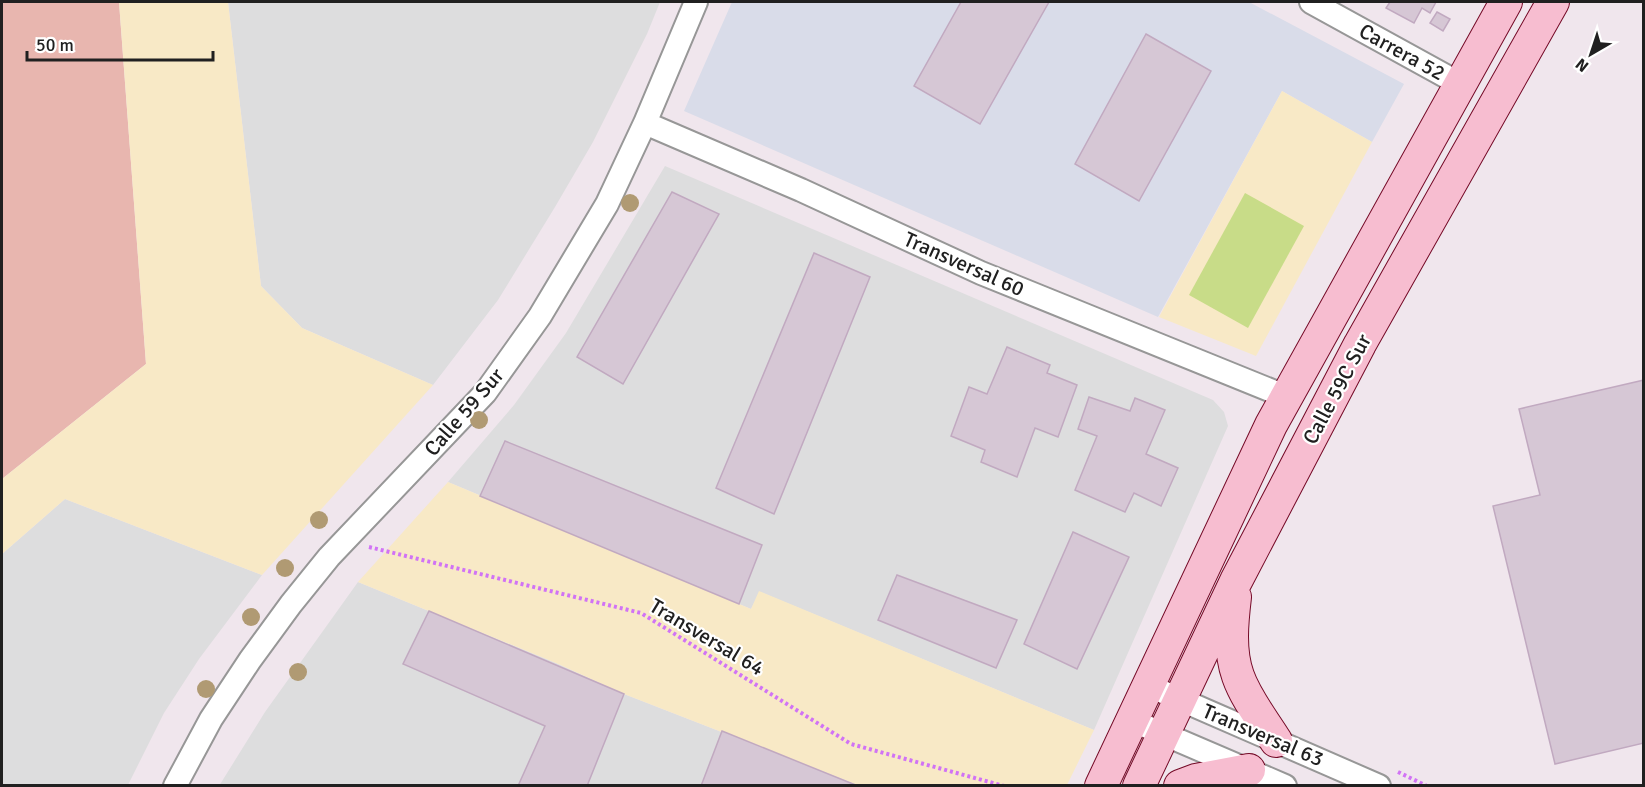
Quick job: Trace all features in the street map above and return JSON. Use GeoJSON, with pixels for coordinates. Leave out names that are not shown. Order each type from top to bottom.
{"type":"FeatureCollection","features":[{"type":"Feature","properties":{"kind":"street","name":"Calle 59 Sur"},"geometry":{"type":"LineString","coordinates":[[175,786],[211,719],[291,604],[345,541],[485,393],[540,316],[607,204],[645,123],[696,2]]}},
{"type":"Feature","properties":{"kind":"street","name":"Carrera 52"},"geometry":{"type":"LineString","coordinates":[[1311,2],[1460,84]]}},
{"type":"Feature","properties":{"kind":"street","name":"Calle 59C Sur"},"geometry":{"type":"LineString","coordinates":[[1101,786],[1266,436],[1506,2]]}},
{"type":"Feature","properties":{"kind":"street","name":"Calle 59C Sur"},"geometry":{"type":"LineString","coordinates":[[1139,786],[1236,581],[1360,345],[1553,2]]}},
{"type":"Feature","properties":{"kind":"street","name":"Transversal 60"},"geometry":{"type":"LineString","coordinates":[[645,123],[801,190],[981,273],[1287,397]]}},
{"type":"Feature","properties":{"kind":"street"},"geometry":{"type":"LineString","coordinates":[[1236,581],[1232,645],[1237,674],[1276,741]]}},
{"type":"Feature","properties":{"kind":"street","name":"Transversal 63"},"geometry":{"type":"LineString","coordinates":[[1147,685],[1276,741],[1387,778]]}},
{"type":"Feature","properties":{"kind":"street","name":"Transversal 63"},"geometry":{"type":"LineString","coordinates":[[1131,720],[1285,786]]}},
{"type":"Feature","properties":{"kind":"street"},"geometry":{"type":"LineString","coordinates":[[1180,786],[1196,780],[1249,770]]}},
{"type":"Feature","properties":{"kind":"path","name":"Transversal 64"},"geometry":{"type":"LineString","coordinates":[[345,541],[641,612],[851,744],[1004,786]]}},
{"type":"Feature","properties":{"kind":"path"},"geometry":{"type":"LineString","coordinates":[[1387,778],[1427,786]]}},
{"type":"Feature","properties":{"kind":"shaded area"},"geometry":{"type":"Polygon","coordinates":[[[2,2],[119,2],[146,364],[2,479],[2,2]]]}},
{"type":"Feature","properties":{"kind":"shaded area"},"geometry":{"type":"Polygon","coordinates":[[[119,2],[228,2],[261,286],[302,328],[433,385],[262,575],[65,499],[2,554],[2,479],[146,364],[119,2]]]}},
{"type":"Feature","properties":{"kind":"shaded area"},"geometry":{"type":"Polygon","coordinates":[[[228,2],[660,2],[647,34],[593,142],[555,207],[498,300],[433,385],[302,328],[261,286],[228,2]]]}},
{"type":"Feature","properties":{"kind":"shaded area"},"geometry":{"type":"Polygon","coordinates":[[[732,2],[1249,2],[1404,84],[1372,142],[1282,91],[1158,317],[684,111],[732,2]]]}},
{"type":"Feature","properties":{"kind":"shaded area"},"geometry":{"type":"Polygon","coordinates":[[[1282,91],[1372,142],[1256,356],[1159,317],[1282,91]]]}},
{"type":"Feature","properties":{"kind":"shaded area"},"geometry":{"type":"Polygon","coordinates":[[[665,166],[1213,400],[1224,412],[1228,426],[1094,730],[760,592],[751,609],[448,482],[514,405],[566,333],[665,166]]]}},
{"type":"Feature","properties":{"kind":"shaded area"},"geometry":{"type":"Polygon","coordinates":[[[448,482],[751,609],[759,591],[1094,730],[1067,785],[858,785],[624,694],[556,663],[358,582],[448,482]]]}},
{"type":"Feature","properties":{"kind":"shaded area"},"geometry":{"type":"Polygon","coordinates":[[[65,499],[262,575],[199,659],[164,713],[128,785],[2,785],[2,554],[65,499]]]}},
{"type":"Feature","properties":{"kind":"shaded area"},"geometry":{"type":"Polygon","coordinates":[[[358,582],[556,663],[624,694],[858,785],[219,786],[265,712],[358,582]]]}},
{"type":"Feature","properties":{"kind":"green space"},"geometry":{"type":"Polygon","coordinates":[[[1245,193],[1304,226],[1248,328],[1189,295],[1245,193]]]}},
{"type":"Feature","properties":{"kind":"building"},"geometry":{"type":"Polygon","coordinates":[[[961,2],[1049,2],[980,124],[914,86],[961,2]]]}},
{"type":"Feature","properties":{"kind":"building"},"geometry":{"type":"Polygon","coordinates":[[[1390,2],[1436,2],[1430,13],[1422,8],[1414,23],[1386,8],[1390,2]]]}},
{"type":"Feature","properties":{"kind":"building"},"geometry":{"type":"Polygon","coordinates":[[[1437,12],[1450,19],[1443,31],[1430,23],[1437,12]]]}},
{"type":"Feature","properties":{"kind":"building"},"geometry":{"type":"Polygon","coordinates":[[[1146,34],[1211,71],[1139,201],[1075,164],[1146,34]]]}},
{"type":"Feature","properties":{"kind":"building"},"geometry":{"type":"Polygon","coordinates":[[[672,192],[719,214],[623,384],[577,357],[672,192]]]}},
{"type":"Feature","properties":{"kind":"building"},"geometry":{"type":"Polygon","coordinates":[[[814,253],[870,277],[774,514],[716,488],[814,253]]]}},
{"type":"Feature","properties":{"kind":"building"},"geometry":{"type":"Polygon","coordinates":[[[1007,347],[1050,365],[1047,373],[1077,385],[1058,437],[1035,428],[1017,477],[981,462],[985,450],[951,436],[969,387],[987,394],[1007,347]]]}},
{"type":"Feature","properties":{"kind":"building"},"geometry":{"type":"Polygon","coordinates":[[[1644,380],[1644,743],[1555,764],[1493,506],[1540,495],[1519,409],[1644,380]]]}},
{"type":"Feature","properties":{"kind":"building"},"geometry":{"type":"Polygon","coordinates":[[[1089,397],[1130,411],[1135,398],[1165,410],[1146,454],[1178,468],[1161,506],[1134,493],[1125,512],[1075,490],[1097,436],[1078,429],[1089,397]]]}},
{"type":"Feature","properties":{"kind":"building"},"geometry":{"type":"Polygon","coordinates":[[[505,441],[762,545],[739,604],[480,496],[505,441]]]}},
{"type":"Feature","properties":{"kind":"building"},"geometry":{"type":"Polygon","coordinates":[[[1073,532],[1129,557],[1077,669],[1024,644],[1073,532]]]}},
{"type":"Feature","properties":{"kind":"building"},"geometry":{"type":"Polygon","coordinates":[[[897,575],[1017,620],[996,668],[878,620],[897,575]]]}},
{"type":"Feature","properties":{"kind":"building"},"geometry":{"type":"Polygon","coordinates":[[[429,611],[624,694],[587,786],[518,786],[545,726],[403,664],[429,611]]]}},
{"type":"Feature","properties":{"kind":"building"},"geometry":{"type":"Polygon","coordinates":[[[722,731],[858,786],[701,786],[722,731]]]}}]}
